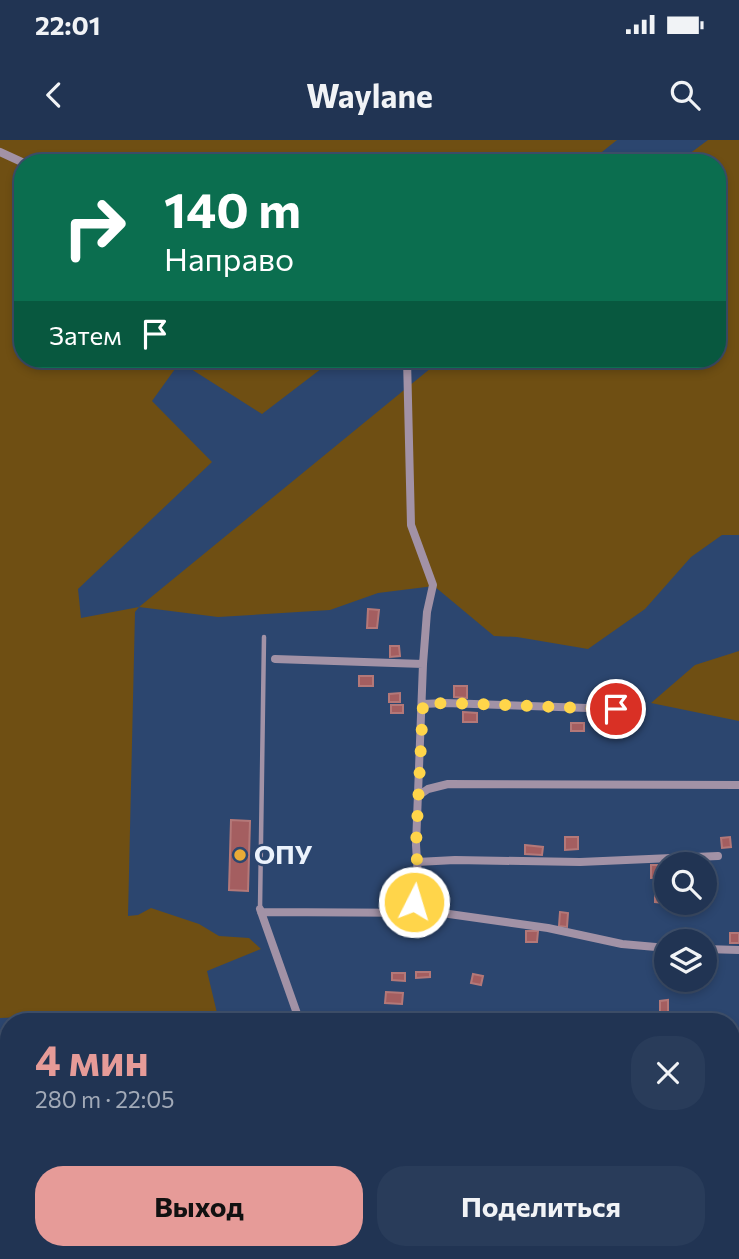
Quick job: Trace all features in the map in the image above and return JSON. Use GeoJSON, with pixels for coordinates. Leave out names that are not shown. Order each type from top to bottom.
{"type":"FeatureCollection","features":[{"type":"Feature","properties":{"kind":"street"},"geometry":{"type":"LineString","coordinates":[[407,368],[411,525],[433,584],[427,612],[423,664],[418,877],[411,914]]}},
{"type":"Feature","properties":{"kind":"street"},"geometry":{"type":"LineString","coordinates":[[275,659],[423,664]]}},
{"type":"Feature","properties":{"kind":"street"},"geometry":{"type":"LineString","coordinates":[[423,704],[616,709]]}},
{"type":"Feature","properties":{"kind":"street"},"geometry":{"type":"LineString","coordinates":[[418,796],[428,789],[448,784],[739,785]]}},
{"type":"Feature","properties":{"kind":"street"},"geometry":{"type":"LineString","coordinates":[[417,863],[455,860],[580,862],[718,856]]}},
{"type":"Feature","properties":{"kind":"street"},"geometry":{"type":"LineString","coordinates":[[297,1013],[260,910],[442,913],[654,947]]}},
{"type":"Feature","properties":{"kind":"street"},"geometry":{"type":"LineString","coordinates":[[717,949],[739,950]]}},
{"type":"Feature","properties":{"kind":"lane"},"geometry":{"type":"LineString","coordinates":[[260,910],[264,637]]}},
{"type":"Feature","properties":{"kind":"shaded area"},"geometry":{"type":"Polygon","coordinates":[[[0,140],[617,140],[599,154],[14,154],[14,368],[176,368],[152,401],[212,462],[78,589],[81,618],[139,607],[135,612],[128,916],[138,915],[151,908],[199,924],[219,936],[249,938],[261,949],[207,971],[217,1013],[0,1013],[0,140]]]}},
{"type":"Feature","properties":{"kind":"shaded area"},"geometry":{"type":"Polygon","coordinates":[[[708,140],[739,140],[739,535],[722,535],[691,557],[645,609],[588,649],[517,637],[494,636],[434,586],[378,593],[330,610],[218,617],[139,607],[431,368],[726,368],[726,154],[689,154],[708,140]]]}},
{"type":"Feature","properties":{"kind":"shaded area"},"geometry":{"type":"Polygon","coordinates":[[[189,368],[322,368],[262,414],[189,368]]]}},
{"type":"Feature","properties":{"kind":"shaded area"},"geometry":{"type":"Polygon","coordinates":[[[739,651],[739,721],[651,703],[695,665],[739,651]]]}},
{"type":"Feature","properties":{"kind":"building"},"geometry":{"type":"Polygon","coordinates":[[[368,609],[379,610],[377,628],[367,628],[368,609]]]}},
{"type":"Feature","properties":{"kind":"building"},"geometry":{"type":"Polygon","coordinates":[[[390,646],[399,646],[400,656],[390,657],[390,646]]]}},
{"type":"Feature","properties":{"kind":"building"},"geometry":{"type":"Polygon","coordinates":[[[359,676],[373,676],[373,686],[359,686],[359,676]]]}},
{"type":"Feature","properties":{"kind":"building"},"geometry":{"type":"Polygon","coordinates":[[[454,686],[467,686],[467,698],[454,697],[454,686]]]}},
{"type":"Feature","properties":{"kind":"building"},"geometry":{"type":"Polygon","coordinates":[[[400,693],[400,702],[389,702],[389,694],[400,693]]]}},
{"type":"Feature","properties":{"kind":"building"},"geometry":{"type":"Polygon","coordinates":[[[391,705],[403,705],[403,713],[391,713],[391,705]]]}},
{"type":"Feature","properties":{"kind":"building"},"geometry":{"type":"Polygon","coordinates":[[[463,712],[477,713],[477,722],[463,722],[463,712]]]}},
{"type":"Feature","properties":{"kind":"building"},"geometry":{"type":"Polygon","coordinates":[[[571,723],[584,723],[584,731],[571,731],[571,723]]]}},
{"type":"Feature","properties":{"kind":"building","name":"ОПУ"},"geometry":{"type":"Polygon","coordinates":[[[231,820],[250,821],[248,891],[229,890],[231,820]]]}},
{"type":"Feature","properties":{"kind":"building"},"geometry":{"type":"Polygon","coordinates":[[[565,837],[578,837],[578,849],[565,850],[565,837]]]}},
{"type":"Feature","properties":{"kind":"building"},"geometry":{"type":"Polygon","coordinates":[[[730,837],[731,847],[722,848],[721,838],[730,837]]]}},
{"type":"Feature","properties":{"kind":"building"},"geometry":{"type":"Polygon","coordinates":[[[525,845],[543,847],[542,855],[525,854],[525,845]]]}},
{"type":"Feature","properties":{"kind":"building"},"geometry":{"type":"Polygon","coordinates":[[[651,865],[654,865],[654,878],[651,878],[651,865]]]}},
{"type":"Feature","properties":{"kind":"building"},"geometry":{"type":"Polygon","coordinates":[[[560,912],[568,913],[567,927],[559,926],[560,912]]]}},
{"type":"Feature","properties":{"kind":"building"},"geometry":{"type":"Polygon","coordinates":[[[526,931],[538,931],[537,942],[526,942],[526,931]]]}},
{"type":"Feature","properties":{"kind":"building"},"geometry":{"type":"Polygon","coordinates":[[[730,933],[739,933],[739,943],[730,943],[730,933]]]}},
{"type":"Feature","properties":{"kind":"building"},"geometry":{"type":"Polygon","coordinates":[[[416,972],[430,972],[430,977],[416,978],[416,972]]]}},
{"type":"Feature","properties":{"kind":"building"},"geometry":{"type":"Polygon","coordinates":[[[392,973],[405,973],[405,981],[392,980],[392,973]]]}},
{"type":"Feature","properties":{"kind":"building"},"geometry":{"type":"Polygon","coordinates":[[[473,974],[483,976],[481,985],[471,983],[473,974]]]}},
{"type":"Feature","properties":{"kind":"building"},"geometry":{"type":"Polygon","coordinates":[[[386,992],[403,993],[402,1004],[385,1003],[386,992]]]}},
{"type":"Feature","properties":{"kind":"building"},"geometry":{"type":"Polygon","coordinates":[[[668,1000],[668,1013],[660,1013],[660,1001],[668,1000]]]}},
{"type":"Feature","properties":{"kind":"place","name":"ОПУ"},"geometry":{"type":"Point","coordinates":[240,855]}},
{"type":"Feature","properties":{"kind":"route"},"geometry":{"type":"LineString","coordinates":[[414,902],[418,877],[416,845],[423,704],[616,709]]}}]}
